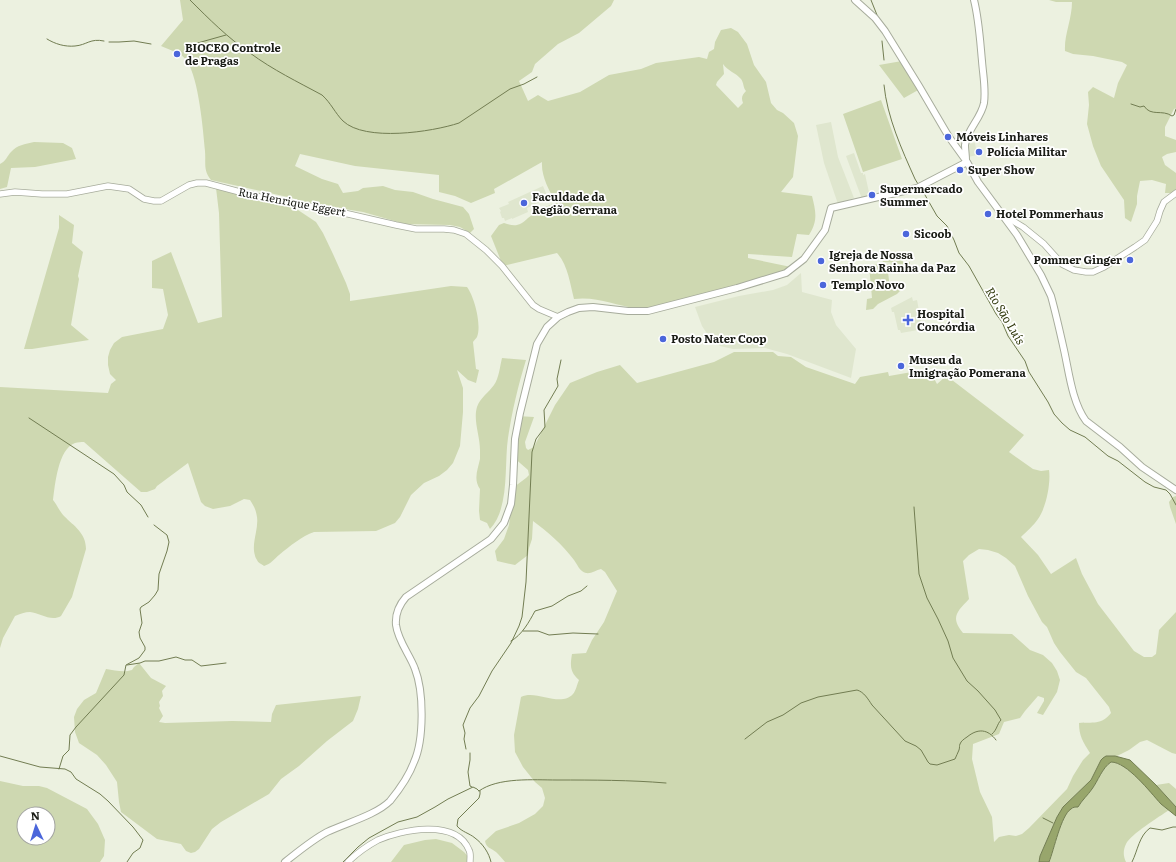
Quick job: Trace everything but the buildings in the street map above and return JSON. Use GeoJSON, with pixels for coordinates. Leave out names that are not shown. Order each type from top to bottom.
{"type":"FeatureCollection","features":[{"type":"Feature","properties":{"kind":"main road"},"geometry":{"type":"LineString","coordinates":[[855,0],[875,18],[885,31],[949,137],[967,162],[978,182],[1017,235],[1050,291],[1071,381],[1081,412],[1086,420],[1142,467],[1176,490]]}},
{"type":"Feature","properties":{"kind":"main road"},"geometry":{"type":"LineString","coordinates":[[967,162],[965,145],[984,105],[985,93],[981,37],[974,0]]}},
{"type":"Feature","properties":{"kind":"main road"},"geometry":{"type":"LineString","coordinates":[[953,142],[967,139]]}},
{"type":"Feature","properties":{"kind":"main road"},"geometry":{"type":"LineString","coordinates":[[285,862],[312,841],[326,833],[372,813],[385,804],[395,794],[415,761],[420,738],[422,706],[421,694],[411,658],[398,633],[396,625],[398,610],[406,597],[491,539],[504,523],[511,504],[515,439],[520,413],[538,344],[547,327],[558,317],[579,308],[593,307],[628,311],[648,311],[737,288],[786,273],[804,260],[825,230],[831,208],[917,188],[967,162]]}},
{"type":"Feature","properties":{"kind":"street","name":"Rua Henrique Eggert"},"geometry":{"type":"LineString","coordinates":[[0,194],[15,192],[67,194],[108,186],[129,189],[144,199],[161,201],[189,185],[206,183],[255,196],[350,214],[416,229],[454,230],[466,234],[486,250],[502,266],[533,305],[558,317]]}},
{"type":"Feature","properties":{"kind":"street"},"geometry":{"type":"LineString","coordinates":[[1003,214],[1027,230],[1044,244],[1062,264],[1074,270],[1093,272],[1104,267],[1145,240],[1157,221],[1164,202],[1174,195]]}},
{"type":"Feature","properties":{"kind":"street"},"geometry":{"type":"LineString","coordinates":[[348,862],[365,847],[379,840],[402,832],[425,828],[444,831],[459,837],[470,851],[470,862]]}},
{"type":"Feature","properties":{"kind":"shaded area"},"geometry":{"type":"Polygon","coordinates":[[[180,0],[614,0],[611,6],[579,33],[558,44],[535,64],[532,72],[519,81],[528,101],[538,95],[548,101],[580,92],[609,75],[641,69],[656,63],[699,57],[707,59],[709,52],[714,49],[715,42],[721,30],[731,28],[738,32],[747,44],[754,65],[766,82],[771,103],[777,110],[783,113],[794,123],[798,136],[793,177],[781,192],[812,196],[815,212],[814,225],[809,235],[797,234],[792,257],[748,254],[748,258],[791,267],[778,274],[646,308],[629,307],[582,298],[574,299],[564,263],[557,253],[503,266],[491,236],[499,225],[504,223],[511,225],[520,224],[531,216],[534,211],[556,203],[544,178],[542,162],[494,189],[495,193],[471,203],[455,196],[439,192],[439,175],[355,166],[300,154],[295,166],[322,179],[338,184],[343,193],[358,191],[363,188],[383,186],[395,190],[413,192],[463,207],[469,214],[474,229],[470,233],[460,227],[450,225],[405,224],[363,212],[308,203],[211,180],[206,170],[200,105],[195,80],[191,69],[185,58],[176,52],[161,46],[183,20],[180,0]],[[723,64],[724,74],[716,85],[738,108],[743,103],[742,97],[746,91],[741,79],[723,64]]]}},
{"type":"Feature","properties":{"kind":"shaded area"},"geometry":{"type":"Polygon","coordinates":[[[1049,0],[1176,0],[1176,108],[1174,109],[1165,127],[1165,136],[1176,140],[1176,152],[1162,157],[1165,165],[1176,173],[1176,193],[1165,193],[1166,184],[1152,180],[1140,181],[1137,204],[1131,222],[1125,218],[1124,200],[1101,166],[1093,146],[1087,124],[1089,105],[1088,92],[1093,87],[1114,98],[1118,83],[1127,65],[1122,62],[1093,56],[1073,54],[1065,51],[1072,2],[1056,2],[1049,0]]]}},
{"type":"Feature","properties":{"kind":"shaded area"},"geometry":{"type":"Polygon","coordinates":[[[902,61],[920,89],[904,98],[879,65],[902,61]]]}},
{"type":"Feature","properties":{"kind":"shaded area"},"geometry":{"type":"Polygon","coordinates":[[[881,100],[902,159],[863,172],[843,114],[881,100]]]}},
{"type":"Feature","properties":{"kind":"shaded area"},"geometry":{"type":"Polygon","coordinates":[[[831,122],[838,157],[854,198],[838,204],[824,163],[816,125],[831,122]]]}},
{"type":"Feature","properties":{"kind":"shaded area"},"geometry":{"type":"Polygon","coordinates":[[[34,142],[63,143],[72,148],[76,159],[35,167],[11,168],[7,187],[0,189],[0,164],[16,148],[21,145],[34,142]]]}},
{"type":"Feature","properties":{"kind":"shaded area"},"geometry":{"type":"Polygon","coordinates":[[[975,143],[977,155],[968,157],[967,144],[975,143]]]}},
{"type":"Feature","properties":{"kind":"shaded area"},"geometry":{"type":"Polygon","coordinates":[[[854,153],[861,173],[863,173],[863,175],[865,174],[870,197],[862,199],[846,156],[854,153]]]}},
{"type":"Feature","properties":{"kind":"shaded area","name":"Faculdade da Região Serrana"},"geometry":{"type":"Polygon","coordinates":[[[543,186],[548,198],[527,208],[528,212],[512,219],[505,221],[504,218],[502,218],[499,208],[509,204],[508,202],[543,186]]]}},
{"type":"Feature","properties":{"kind":"shaded area"},"geometry":{"type":"Polygon","coordinates":[[[216,188],[289,204],[316,222],[323,233],[346,283],[350,294],[350,301],[451,286],[467,287],[475,304],[478,318],[479,325],[477,337],[473,342],[476,369],[479,370],[476,383],[468,380],[457,370],[463,388],[463,412],[460,446],[453,463],[447,470],[439,476],[424,483],[411,495],[400,517],[395,523],[376,531],[314,532],[296,542],[271,563],[264,566],[258,562],[255,555],[254,544],[257,528],[257,517],[255,508],[250,500],[244,499],[230,506],[213,509],[205,506],[201,502],[188,463],[155,489],[147,492],[141,492],[84,442],[75,443],[69,447],[61,460],[56,477],[53,500],[63,514],[82,534],[85,543],[86,549],[72,597],[61,616],[57,618],[49,618],[30,612],[15,616],[3,638],[0,648],[0,387],[108,393],[111,384],[116,380],[110,374],[108,365],[108,357],[114,343],[122,337],[163,329],[168,315],[163,289],[152,288],[152,261],[171,252],[198,323],[222,317],[219,213],[216,188]]]}},
{"type":"Feature","properties":{"kind":"shaded area"},"geometry":{"type":"Polygon","coordinates":[[[59,215],[74,225],[72,243],[83,252],[71,325],[89,340],[24,349],[59,228],[59,215]]]}},
{"type":"Feature","properties":{"kind":"shaded area"},"geometry":{"type":"Polygon","coordinates":[[[901,257],[903,262],[910,262],[910,269],[888,272],[890,289],[900,288],[901,290],[897,294],[878,304],[873,309],[866,310],[867,299],[872,298],[869,265],[900,263],[883,262],[882,259],[901,257]]]}},
{"type":"Feature","properties":{"kind":"shaded area"},"geometry":{"type":"Polygon","coordinates":[[[801,273],[802,292],[832,300],[831,312],[836,325],[856,349],[851,378],[787,354],[765,348],[733,349],[720,346],[710,338],[702,326],[695,307],[739,296],[773,290],[787,285],[801,273]]]}},
{"type":"Feature","properties":{"kind":"shaded area","name":"Hospital Concórdia"},"geometry":{"type":"Polygon","coordinates":[[[912,297],[913,301],[917,300],[922,327],[918,328],[918,330],[901,333],[900,330],[898,330],[894,312],[892,312],[891,308],[912,297]]]}},
{"type":"Feature","properties":{"kind":"shaded area"},"geometry":{"type":"Polygon","coordinates":[[[734,352],[773,352],[778,356],[791,357],[806,367],[855,384],[860,377],[888,372],[889,376],[929,369],[937,384],[945,377],[952,380],[1024,435],[1009,452],[1033,469],[1041,471],[1049,470],[1049,482],[1046,502],[1041,514],[1034,524],[1021,537],[1038,555],[1051,574],[1076,558],[1082,574],[1098,604],[1134,651],[1144,657],[1152,657],[1156,654],[1159,630],[1176,612],[1176,754],[1147,740],[1140,742],[1117,756],[1111,756],[1101,760],[1091,780],[1063,807],[1057,817],[1040,856],[1039,862],[505,862],[496,852],[488,847],[485,841],[496,831],[519,823],[535,814],[543,806],[545,798],[542,788],[523,767],[515,752],[514,735],[521,697],[534,695],[562,699],[568,698],[573,694],[579,680],[571,668],[572,654],[586,653],[592,640],[604,622],[617,591],[605,572],[601,569],[588,573],[582,571],[560,544],[533,521],[532,539],[528,555],[515,565],[497,561],[495,551],[504,539],[509,525],[514,487],[529,475],[528,470],[512,456],[517,416],[534,417],[525,442],[528,450],[534,447],[555,405],[570,383],[597,372],[620,365],[637,383],[714,362],[734,352]],[[979,549],[963,561],[969,599],[958,611],[956,619],[959,627],[963,633],[1012,634],[1030,650],[1043,655],[1052,663],[1060,680],[1057,692],[1043,715],[1037,713],[1044,701],[1044,698],[1038,696],[1020,718],[1004,722],[999,734],[973,744],[972,759],[980,792],[992,817],[994,842],[999,837],[1009,835],[1016,836],[1022,834],[1067,789],[1083,760],[1090,753],[1082,739],[1079,723],[1092,723],[1100,721],[1108,717],[1111,713],[1109,707],[1086,678],[1076,672],[1054,643],[1047,627],[1042,622],[1028,596],[1015,566],[998,553],[979,549]]]}},
{"type":"Feature","properties":{"kind":"shaded area"},"geometry":{"type":"Polygon","coordinates":[[[502,358],[526,360],[520,379],[510,428],[505,486],[501,510],[490,529],[487,523],[480,520],[480,489],[476,478],[480,459],[480,450],[476,412],[480,401],[496,382],[502,358]]]}},
{"type":"Feature","properties":{"kind":"shaded area"},"geometry":{"type":"Polygon","coordinates":[[[1176,496],[1176,524],[1169,502],[1176,496]]]}},
{"type":"Feature","properties":{"kind":"shaded area"},"geometry":{"type":"Polygon","coordinates":[[[139,663],[151,678],[166,686],[162,691],[163,696],[159,702],[159,708],[163,716],[159,722],[165,723],[232,721],[271,722],[272,714],[276,705],[361,696],[353,721],[281,779],[269,794],[221,822],[212,829],[199,849],[191,853],[186,851],[181,844],[157,839],[121,812],[117,782],[106,765],[97,755],[79,743],[75,732],[74,717],[77,709],[84,700],[96,693],[106,669],[129,671],[139,663]]]}},
{"type":"Feature","properties":{"kind":"shaded area"},"geometry":{"type":"Polygon","coordinates":[[[1106,756],[1115,756],[1130,760],[1176,807],[1176,816],[1161,804],[1145,785],[1131,772],[1117,763],[1111,762],[1105,768],[1092,789],[1078,807],[1073,808],[1067,813],[1061,825],[1049,862],[1039,862],[1040,856],[1057,817],[1063,807],[1091,780],[1101,760],[1106,756]]]}},
{"type":"Feature","properties":{"kind":"shaded area"},"geometry":{"type":"Polygon","coordinates":[[[1111,762],[1126,768],[1134,774],[1169,810],[1133,835],[1126,844],[1124,851],[1124,858],[1126,862],[1049,862],[1061,825],[1067,812],[1071,808],[1078,807],[1092,789],[1105,768],[1111,762]]]}},
{"type":"Feature","properties":{"kind":"shaded area"},"geometry":{"type":"Polygon","coordinates":[[[0,781],[23,786],[39,786],[47,788],[87,809],[98,824],[105,840],[104,856],[100,862],[0,862],[0,781]]]}},
{"type":"Feature","properties":{"kind":"shaded area"},"geometry":{"type":"Polygon","coordinates":[[[1169,783],[1176,789],[1176,807],[1156,785],[1169,783]]]}},
{"type":"Feature","properties":{"kind":"shaded area"},"geometry":{"type":"Polygon","coordinates":[[[436,839],[452,843],[464,852],[473,862],[391,862],[404,845],[436,839]]]}},
{"type":"Feature","properties":{"kind":"waterway"},"geometry":{"type":"LineString","coordinates":[[190,0],[219,28],[242,47],[277,70],[322,95],[343,121],[353,127],[367,131],[382,133],[416,132],[459,123],[510,89],[537,77]]}},
{"type":"Feature","properties":{"kind":"waterway","name":"Rio São Luís"},"geometry":{"type":"LineString","coordinates":[[871,0],[877,15]]}},
{"type":"Feature","properties":{"kind":"waterway"},"geometry":{"type":"LineString","coordinates":[[187,46],[226,35]]}},
{"type":"Feature","properties":{"kind":"waterway"},"geometry":{"type":"LineString","coordinates":[[47,39],[60,45],[68,46],[79,45],[95,40],[104,41]]}},
{"type":"Feature","properties":{"kind":"waterway"},"geometry":{"type":"LineString","coordinates":[[109,42],[134,41],[151,44]]}},
{"type":"Feature","properties":{"kind":"waterway","name":"Rio São Luís"},"geometry":{"type":"LineString","coordinates":[[882,41],[884,60]]}},
{"type":"Feature","properties":{"kind":"waterway","name":"Rio São Luís"},"geometry":{"type":"LineString","coordinates":[[884,85],[888,109],[900,145],[918,184]]}},
{"type":"Feature","properties":{"kind":"waterway"},"geometry":{"type":"LineString","coordinates":[[1131,104],[1140,107],[1144,106],[1150,111],[1172,116],[1174,115],[1176,109]]}},
{"type":"Feature","properties":{"kind":"waterway","name":"Rio São Luís"},"geometry":{"type":"LineString","coordinates":[[921,188],[937,216],[947,226],[959,253],[969,266],[1002,322],[1008,336],[1025,361],[1029,372],[1054,414],[1070,430],[1085,437],[1108,456],[1118,461],[1145,482],[1154,487],[1166,490],[1176,505]]}},
{"type":"Feature","properties":{"kind":"waterway"},"geometry":{"type":"LineString","coordinates":[[466,749],[463,725],[470,708],[479,696],[492,671],[511,643],[522,617],[526,582],[532,452],[536,439],[545,427],[544,410],[558,386],[557,379],[561,360]]}},
{"type":"Feature","properties":{"kind":"waterway"},"geometry":{"type":"LineString","coordinates":[[29,418],[114,474],[124,485],[127,492],[141,505],[148,517]]}},
{"type":"Feature","properties":{"kind":"waterway"},"geometry":{"type":"LineString","coordinates":[[914,507],[919,574],[927,598],[948,641],[953,658],[967,681],[995,710],[1001,720],[992,734]]}},
{"type":"Feature","properties":{"kind":"waterway"},"geometry":{"type":"LineString","coordinates":[[59,769],[63,756],[69,750],[70,735],[124,675],[126,665],[139,658],[145,650],[139,632],[142,623],[140,609],[149,602],[158,590],[159,574],[169,542],[167,535],[154,525]]}},
{"type":"Feature","properties":{"kind":"waterway"},"geometry":{"type":"LineString","coordinates":[[511,641],[522,632],[535,611],[552,606],[568,596],[581,591],[587,586]]}},
{"type":"Feature","properties":{"kind":"waterway"},"geometry":{"type":"LineString","coordinates":[[523,631],[538,631],[549,635],[573,633],[598,634]]}},
{"type":"Feature","properties":{"kind":"waterway"},"geometry":{"type":"LineString","coordinates":[[127,665],[145,661],[159,661],[176,657],[185,660],[192,660],[201,666],[226,663]]}},
{"type":"Feature","properties":{"kind":"waterway"},"geometry":{"type":"LineString","coordinates":[[745,739],[767,722],[783,715],[801,703],[818,697],[857,690],[866,696],[872,705],[905,741],[921,750],[930,764],[937,765],[955,759],[961,742],[975,732],[986,732],[993,736],[996,740]]}},
{"type":"Feature","properties":{"kind":"waterway"},"geometry":{"type":"LineString","coordinates":[[470,753],[468,772],[470,786],[472,787]]}},
{"type":"Feature","properties":{"kind":"waterway"},"geometry":{"type":"LineString","coordinates":[[0,756],[40,767],[65,769],[71,772],[76,779],[100,794],[133,827],[143,840],[140,848],[133,853],[127,862]]}},
{"type":"Feature","properties":{"kind":"waterway"},"geometry":{"type":"LineString","coordinates":[[479,791],[496,783],[516,780],[612,780],[666,783]]}},
{"type":"Feature","properties":{"kind":"waterway"},"geometry":{"type":"LineString","coordinates":[[343,862],[369,838],[398,822],[417,817],[448,799],[473,787],[479,791]]}},
{"type":"Feature","properties":{"kind":"waterway"},"geometry":{"type":"LineString","coordinates":[[480,791],[479,798],[458,819],[457,826],[481,843],[491,862]]}},
{"type":"Feature","properties":{"kind":"waterway"},"geometry":{"type":"LineString","coordinates":[[1043,818],[1053,823]]}},
{"type":"Feature","properties":{"kind":"waterway"},"geometry":{"type":"LineString","coordinates":[[1132,862],[1141,839],[1146,831],[1150,828],[1162,830],[1176,827]]}},
{"type":"Feature","properties":{"kind":"place","name":"BIOCEO Controle de Pragas"},"geometry":{"type":"Point","coordinates":[177,54]}},
{"type":"Feature","properties":{"kind":"place","name":"Móveis Linhares"},"geometry":{"type":"Point","coordinates":[948,137]}},
{"type":"Feature","properties":{"kind":"place","name":"Polícia Militar"},"geometry":{"type":"Point","coordinates":[979,152]}},
{"type":"Feature","properties":{"kind":"place","name":"Super Show"},"geometry":{"type":"Point","coordinates":[960,170]}},
{"type":"Feature","properties":{"kind":"place","name":"Supermercado Summer"},"geometry":{"type":"Point","coordinates":[872,195]}},
{"type":"Feature","properties":{"kind":"place","name":"Faculdade da Região Serrana"},"geometry":{"type":"Point","coordinates":[524,203]}},
{"type":"Feature","properties":{"kind":"place","name":"Hotel Pommerhaus"},"geometry":{"type":"Point","coordinates":[988,214]}},
{"type":"Feature","properties":{"kind":"place","name":"Sicoob"},"geometry":{"type":"Point","coordinates":[906,234]}},
{"type":"Feature","properties":{"kind":"place","name":"Pommer Ginger"},"geometry":{"type":"Point","coordinates":[1130,260]}},
{"type":"Feature","properties":{"kind":"place","name":"Igreja de Nossa Senhora Rainha da Paz"},"geometry":{"type":"Point","coordinates":[821,261]}},
{"type":"Feature","properties":{"kind":"place","name":"Templo Novo"},"geometry":{"type":"Point","coordinates":[823,285]}},
{"type":"Feature","properties":{"kind":"place","name":"Hospital Concórdia"},"geometry":{"type":"Point","coordinates":[908,320]}},
{"type":"Feature","properties":{"kind":"place","name":"Posto Nater Coop"},"geometry":{"type":"Point","coordinates":[663,339]}},
{"type":"Feature","properties":{"kind":"place","name":"Museu da Imigração Pomerana"},"geometry":{"type":"Point","coordinates":[901,366]}}]}
